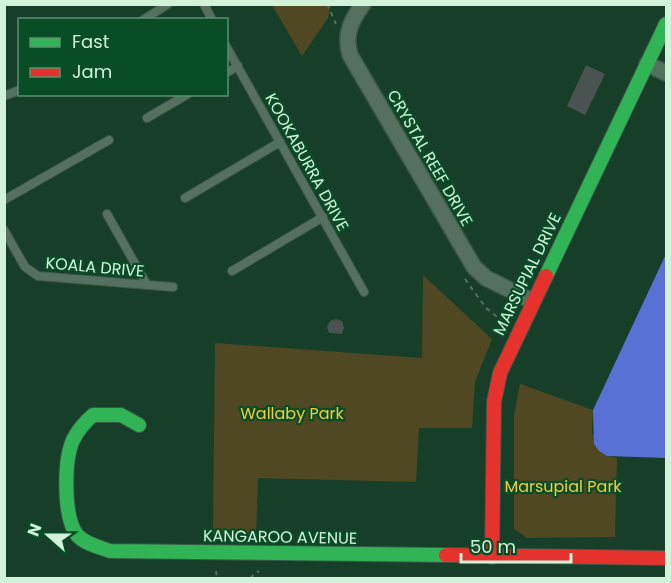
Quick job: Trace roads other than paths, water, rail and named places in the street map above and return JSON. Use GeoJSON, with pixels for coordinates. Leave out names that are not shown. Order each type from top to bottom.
{"type":"FeatureCollection","features":[{"type":"Feature","properties":{"kind":"street","name":"CRYSTAL REEF DRIVE"},"geometry":{"type":"LineString","coordinates":[[363,4],[349,27],[346,42],[350,55],[474,267],[486,278],[532,301]]}},
{"type":"Feature","properties":{"kind":"street","name":"MARSUPIAL DRIVE"},"geometry":{"type":"LineString","coordinates":[[492,557],[495,394],[505,359],[666,24]]}},
{"type":"Feature","properties":{"kind":"street"},"geometry":{"type":"LineString","coordinates":[[647,64],[666,73]]}},
{"type":"Feature","properties":{"kind":"street","name":"KANGAROO AVENUE"},"geometry":{"type":"LineString","coordinates":[[140,425],[120,415],[93,415],[78,429],[69,450],[68,517],[76,534],[91,545],[110,551],[666,558]]}},
{"type":"Feature","properties":{"kind":"lane"},"geometry":{"type":"LineString","coordinates":[[145,18],[168,4]]}},
{"type":"Feature","properties":{"kind":"lane"},"geometry":{"type":"LineString","coordinates":[[204,4],[211,18]]}},
{"type":"Feature","properties":{"kind":"lane","name":"KOOKABURRA DRIVE"},"geometry":{"type":"LineString","coordinates":[[228,49],[364,291]]}},
{"type":"Feature","properties":{"kind":"lane"},"geometry":{"type":"LineString","coordinates":[[228,72],[238,66]]}},
{"type":"Feature","properties":{"kind":"lane"},"geometry":{"type":"LineString","coordinates":[[147,118],[185,96]]}},
{"type":"Feature","properties":{"kind":"lane"},"geometry":{"type":"LineString","coordinates":[[4,200],[109,140]]}},
{"type":"Feature","properties":{"kind":"lane"},"geometry":{"type":"LineString","coordinates":[[185,198],[280,142]]}},
{"type":"Feature","properties":{"kind":"lane"},"geometry":{"type":"LineString","coordinates":[[107,214],[147,285]]}},
{"type":"Feature","properties":{"kind":"lane"},"geometry":{"type":"LineString","coordinates":[[232,271],[323,217]]}},
{"type":"Feature","properties":{"kind":"lane","name":"KOALA DRIVE"},"geometry":{"type":"LineString","coordinates":[[4,230],[25,267],[38,276],[173,287]]}},
{"type":"Feature","properties":{"kind":"water"},"geometry":{"type":"Polygon","coordinates":[[[666,254],[666,458],[607,456],[594,444],[593,410],[666,254]]]}},
{"type":"Feature","properties":{"kind":"park label","name":"Wallaby Park"},"geometry":{"type":"Point","coordinates":[292,413]}},
{"type":"Feature","properties":{"kind":"park label","name":"Marsupial Park"},"geometry":{"type":"Point","coordinates":[563,486]}}]}
